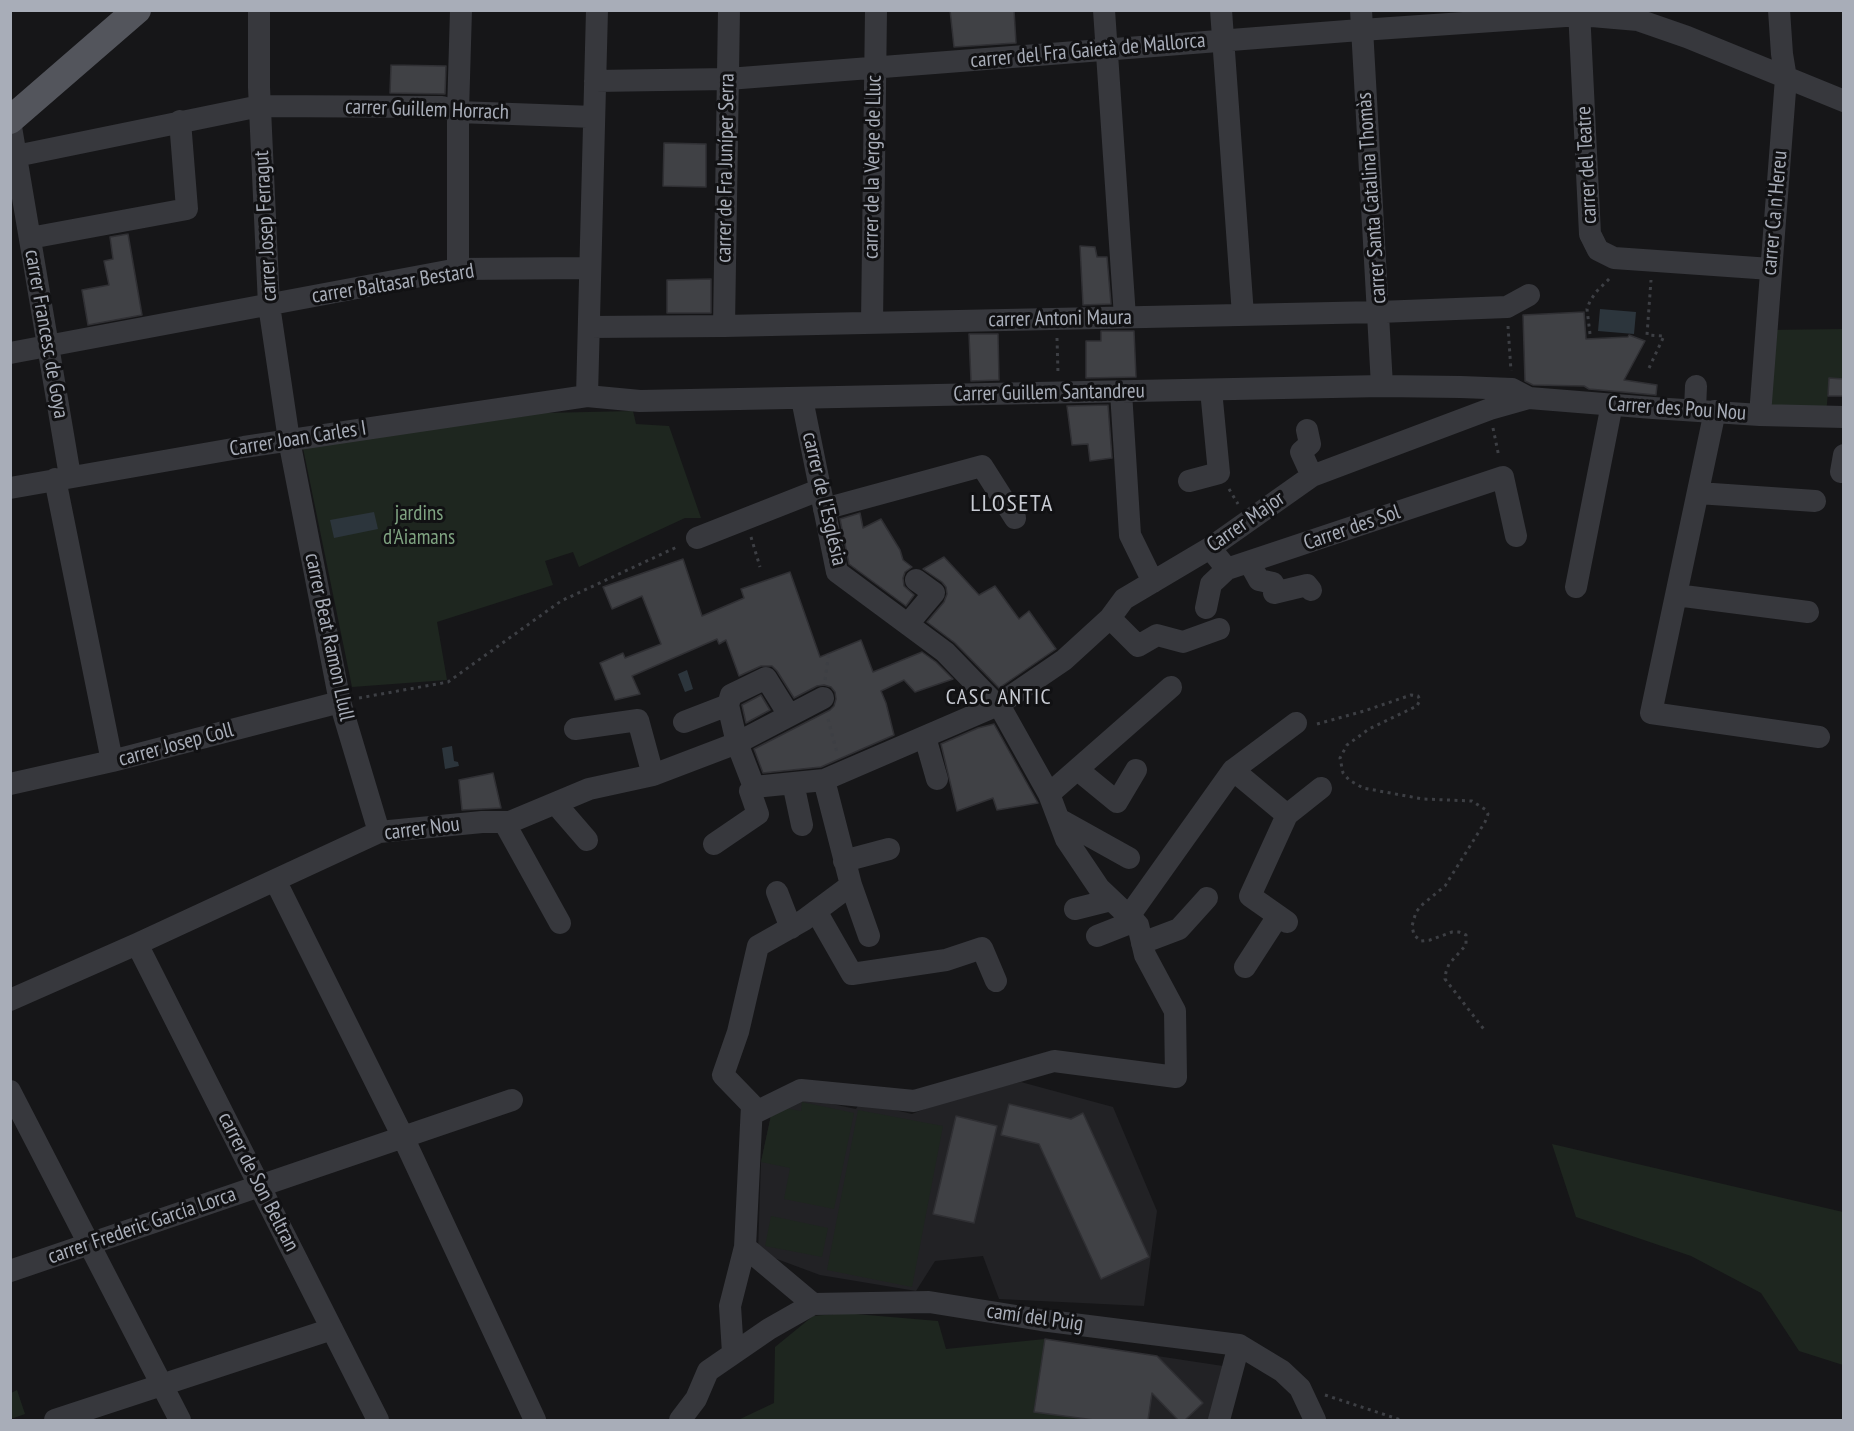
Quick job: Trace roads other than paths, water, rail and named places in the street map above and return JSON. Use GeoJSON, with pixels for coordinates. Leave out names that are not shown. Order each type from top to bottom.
{"type":"FeatureCollection","features":[{"type":"Feature","properties":{"kind":"main road"},"geometry":{"type":"LineString","coordinates":[[10,120],[137,10]]}},
{"type":"Feature","properties":{"kind":"street","name":"carrer Josep Ferragut"},"geometry":{"type":"LineString","coordinates":[[259,10],[260,106],[268,305],[289,440]]}},
{"type":"Feature","properties":{"kind":"street"},"geometry":{"type":"LineString","coordinates":[[458,269],[458,112],[461,10]]}},
{"type":"Feature","properties":{"kind":"street"},"geometry":{"type":"LineString","coordinates":[[587,396],[597,10]]}},
{"type":"Feature","properties":{"kind":"street","name":"carrer de Fra Juníper Serra"},"geometry":{"type":"LineString","coordinates":[[724,326],[729,10]]}},
{"type":"Feature","properties":{"kind":"street","name":"carrer de la Verge de Lluc"},"geometry":{"type":"LineString","coordinates":[[872,323],[876,10]]}},
{"type":"Feature","properties":{"kind":"street"},"geometry":{"type":"LineString","coordinates":[[1104,10],[1125,317]]}},
{"type":"Feature","properties":{"kind":"street"},"geometry":{"type":"LineString","coordinates":[[1221,10],[1243,315]]}},
{"type":"Feature","properties":{"kind":"street","name":"carrer Ca n'Hereu"},"geometry":{"type":"LineString","coordinates":[[1761,415],[1786,78],[1779,10]]}},
{"type":"Feature","properties":{"kind":"street","name":"carrer del Fra Gaietà de Mallorca"},"geometry":{"type":"LineString","coordinates":[[596,81],[728,79],[1223,41],[1361,20],[1580,13],[1638,20],[1687,37],[1844,101]]}},
{"type":"Feature","properties":{"kind":"street","name":"carrer del Teatre"},"geometry":{"type":"LineString","coordinates":[[1580,13],[1590,234],[1598,250],[1614,258],[1771,269]]}},
{"type":"Feature","properties":{"kind":"street","name":"carrer Santa Catalina Thomàs"},"geometry":{"type":"LineString","coordinates":[[1361,20],[1382,386]]}},
{"type":"Feature","properties":{"kind":"street","name":"carrer Guillem Horrach"},"geometry":{"type":"LineString","coordinates":[[16,156],[260,106],[442,107],[458,112],[594,117]]}},
{"type":"Feature","properties":{"kind":"street","name":"carrer Francesc de Goya"},"geometry":{"type":"LineString","coordinates":[[10,120],[48,346],[62,478],[112,761]]}},
{"type":"Feature","properties":{"kind":"street"},"geometry":{"type":"LineString","coordinates":[[30,238],[187,209],[180,121]]}},
{"type":"Feature","properties":{"kind":"street","name":"carrer Baltasar Bestard"},"geometry":{"type":"LineString","coordinates":[[10,353],[458,269],[590,268]]}},
{"type":"Feature","properties":{"kind":"street","name":"carrer Antoni Maura"},"geometry":{"type":"LineString","coordinates":[[589,327],[1379,312],[1507,307],[1529,295]]}},
{"type":"Feature","properties":{"kind":"street","name":"Carrer Guillem Santandreu"},"geometry":{"type":"LineString","coordinates":[[587,396],[640,401],[802,399],[1382,386],[1520,393]]}},
{"type":"Feature","properties":{"kind":"street"},"geometry":{"type":"LineString","coordinates":[[1696,386],[1705,411],[1698,493],[1651,713],[1819,737]]}},
{"type":"Feature","properties":{"kind":"street"},"geometry":{"type":"LineString","coordinates":[[1190,481],[1219,473],[1211,390]]}},
{"type":"Feature","properties":{"kind":"street"},"geometry":{"type":"LineString","coordinates":[[1121,392],[1130,535],[1153,582]]}},
{"type":"Feature","properties":{"kind":"street","name":"Carrer des Pou Nou"},"geometry":{"type":"LineString","coordinates":[[1520,393],[1653,408],[1761,415],[1844,417]]}},
{"type":"Feature","properties":{"kind":"street","name":"Carrer Major"},"geometry":{"type":"LineString","coordinates":[[754,787],[833,776],[998,705],[1064,660],[1110,618],[1124,599],[1210,548],[1312,476],[1490,409],[1520,393]]}},
{"type":"Feature","properties":{"kind":"street","name":"Carrer Joan Carles I"},"geometry":{"type":"LineString","coordinates":[[10,488],[289,440],[587,396]]}},
{"type":"Feature","properties":{"kind":"street","name":"carrer de l'Església"},"geometry":{"type":"LineString","coordinates":[[802,399],[837,572],[945,652],[998,705],[1049,794],[1066,838],[1099,888],[1132,919]]}},
{"type":"Feature","properties":{"kind":"street"},"geometry":{"type":"LineString","coordinates":[[1576,587],[1612,404]]}},
{"type":"Feature","properties":{"kind":"street"},"geometry":{"type":"LineString","coordinates":[[1307,430],[1310,444],[1300,452],[1312,476]]}},
{"type":"Feature","properties":{"kind":"street","name":"carrer Beat Ramon Llull"},"geometry":{"type":"LineString","coordinates":[[289,440],[340,702],[379,832]]}},
{"type":"Feature","properties":{"kind":"street"},"geometry":{"type":"LineString","coordinates":[[1844,455],[1841,472],[1844,472]]}},
{"type":"Feature","properties":{"kind":"street"},"geometry":{"type":"LineString","coordinates":[[697,537],[821,500],[982,466],[1015,518]]}},
{"type":"Feature","properties":{"kind":"street","name":"Carrer des Sol"},"geometry":{"type":"LineString","coordinates":[[1227,569],[1503,477],[1516,537]]}},
{"type":"Feature","properties":{"kind":"street"},"geometry":{"type":"LineString","coordinates":[[1698,493],[1815,501]]}},
{"type":"Feature","properties":{"kind":"street"},"geometry":{"type":"LineString","coordinates":[[1206,608],[1211,584],[1227,569],[1210,548]]}},
{"type":"Feature","properties":{"kind":"street"},"geometry":{"type":"LineString","coordinates":[[1249,562],[1259,580],[1273,583],[1274,593],[1306,585],[1311,590]]}},
{"type":"Feature","properties":{"kind":"street"},"geometry":{"type":"LineString","coordinates":[[908,624],[934,592],[916,580]]}},
{"type":"Feature","properties":{"kind":"street"},"geometry":{"type":"LineString","coordinates":[[1676,595],[1808,612]]}},
{"type":"Feature","properties":{"kind":"street"},"geometry":{"type":"LineString","coordinates":[[1110,618],[1138,646],[1157,635],[1183,642],[1220,629]]}},
{"type":"Feature","properties":{"kind":"street"},"geometry":{"type":"LineString","coordinates":[[714,844],[759,814],[750,791],[754,787],[737,743],[728,705],[731,695],[766,678],[789,715]]}},
{"type":"Feature","properties":{"kind":"street"},"geometry":{"type":"LineString","coordinates":[[1049,794],[1171,687]]}},
{"type":"Feature","properties":{"kind":"street","name":"carrer Nou"},"geometry":{"type":"LineString","coordinates":[[10,1000],[379,832],[482,822],[510,822],[589,789],[653,775],[737,743],[823,698]]}},
{"type":"Feature","properties":{"kind":"street","name":"carrer Josep Coll"},"geometry":{"type":"LineString","coordinates":[[10,784],[112,761],[340,702]]}},
{"type":"Feature","properties":{"kind":"street"},"geometry":{"type":"LineString","coordinates":[[684,722],[728,705]]}},
{"type":"Feature","properties":{"kind":"street"},"geometry":{"type":"LineString","coordinates":[[575,729],[638,720],[653,775]]}},
{"type":"Feature","properties":{"kind":"street"},"geometry":{"type":"LineString","coordinates":[[1097,936],[1132,919],[1233,770],[1296,723]]}},
{"type":"Feature","properties":{"kind":"street"},"geometry":{"type":"LineString","coordinates":[[925,737],[937,779]]}},
{"type":"Feature","properties":{"kind":"street"},"geometry":{"type":"LineString","coordinates":[[1078,770],[1117,802],[1136,770]]}},
{"type":"Feature","properties":{"kind":"street"},"geometry":{"type":"LineString","coordinates":[[1233,770],[1287,815]]}},
{"type":"Feature","properties":{"kind":"street"},"geometry":{"type":"LineString","coordinates":[[833,776],[844,861],[869,936]]}},
{"type":"Feature","properties":{"kind":"street"},"geometry":{"type":"LineString","coordinates":[[793,783],[801,825]]}},
{"type":"Feature","properties":{"kind":"street"},"geometry":{"type":"LineString","coordinates":[[1245,967],[1282,919],[1250,896],[1287,815],[1321,788]]}},
{"type":"Feature","properties":{"kind":"street"},"geometry":{"type":"LineString","coordinates":[[555,803],[587,840]]}},
{"type":"Feature","properties":{"kind":"street"},"geometry":{"type":"LineString","coordinates":[[1059,819],[1129,858]]}},
{"type":"Feature","properties":{"kind":"street"},"geometry":{"type":"LineString","coordinates":[[504,822],[560,923]]}},
{"type":"Feature","properties":{"kind":"street"},"geometry":{"type":"LineString","coordinates":[[844,861],[889,849]]}},
{"type":"Feature","properties":{"kind":"street"},"geometry":{"type":"LineString","coordinates":[[275,880],[404,1137],[535,1420]]}},
{"type":"Feature","properties":{"kind":"street"},"geometry":{"type":"LineString","coordinates":[[733,1353],[730,1306],[745,1247],[752,1105],[723,1076],[738,1032],[759,946],[791,928],[851,885]]}},
{"type":"Feature","properties":{"kind":"street"},"geometry":{"type":"LineString","coordinates":[[777,892],[791,928]]}},
{"type":"Feature","properties":{"kind":"street"},"geometry":{"type":"LineString","coordinates":[[1142,943],[1179,929],[1207,898]]}},
{"type":"Feature","properties":{"kind":"street"},"geometry":{"type":"LineString","coordinates":[[1075,909],[1111,900]]}},
{"type":"Feature","properties":{"kind":"street"},"geometry":{"type":"LineString","coordinates":[[816,911],[852,974],[946,960],[982,948],[996,981]]}},
{"type":"Feature","properties":{"kind":"street"},"geometry":{"type":"LineString","coordinates":[[752,1114],[801,1090],[914,1101],[1054,1061],[1176,1077],[1175,1011],[1145,955],[1138,925],[1132,919]]}},
{"type":"Feature","properties":{"kind":"street","name":"carrer de Son Beltran"},"geometry":{"type":"LineString","coordinates":[[137,944],[378,1420]]}},
{"type":"Feature","properties":{"kind":"street"},"geometry":{"type":"LineString","coordinates":[[10,1091],[180,1420]]}},
{"type":"Feature","properties":{"kind":"street","name":"carrer Frederic García Lorca"},"geometry":{"type":"LineString","coordinates":[[10,1271],[512,1100]]}},
{"type":"Feature","properties":{"kind":"street"},"geometry":{"type":"LineString","coordinates":[[745,1247],[813,1304]]}},
{"type":"Feature","properties":{"kind":"street","name":"camí del Puig"},"geometry":{"type":"LineString","coordinates":[[680,1420],[696,1399],[708,1371],[769,1329],[813,1304],[929,1302],[1041,1320],[1239,1345],[1282,1371],[1300,1388],[1315,1420]]}},
{"type":"Feature","properties":{"kind":"street"},"geometry":{"type":"LineString","coordinates":[[56,1420],[332,1329]]}},
{"type":"Feature","properties":{"kind":"street"},"geometry":{"type":"LineString","coordinates":[[1219,1420],[1239,1345]]}},
{"type":"Feature","properties":{"kind":"district","name":"LLOSETA"},"geometry":{"type":"Point","coordinates":[1012,504]}},
{"type":"Feature","properties":{"kind":"district","name":"CASC ANTIC"},"geometry":{"type":"Point","coordinates":[999,698]}},
{"type":"Feature","properties":{"kind":"park label","name":"jardins d'Aiamans"},"geometry":{"type":"Point","coordinates":[419,526]}}]}
